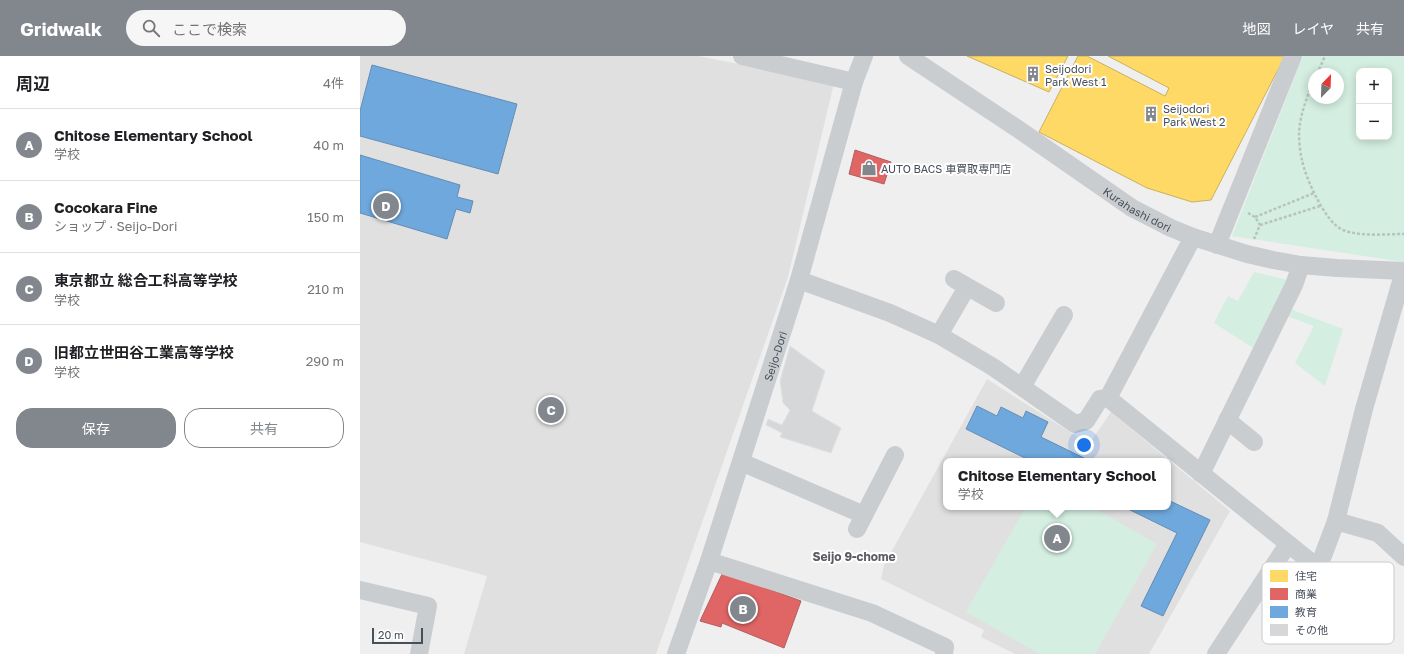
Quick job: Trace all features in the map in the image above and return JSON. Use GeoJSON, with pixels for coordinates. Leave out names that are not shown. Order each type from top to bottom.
{"type":"FeatureCollection","features":[{"type":"Feature","properties":{"kind":"street"},"geometry":{"type":"LineString","coordinates":[[742,56],[854,82]]}},
{"type":"Feature","properties":{"kind":"street","name":"Seijo-Dori"},"geometry":{"type":"LineString","coordinates":[[676,654],[709,560],[800,280],[854,82],[864,56]]}},
{"type":"Feature","properties":{"kind":"street","name":"Kurahashi dori"},"geometry":{"type":"LineString","coordinates":[[908,56],[1018,129],[1132,208],[1153,220],[1193,237],[1246,254],[1302,265],[1404,271]]}},
{"type":"Feature","properties":{"kind":"street"},"geometry":{"type":"LineString","coordinates":[[1217,245],[1293,56]]}},
{"type":"Feature","properties":{"kind":"street"},"geometry":{"type":"LineString","coordinates":[[1108,398],[1193,237]]}},
{"type":"Feature","properties":{"kind":"street"},"geometry":{"type":"LineString","coordinates":[[1201,474],[1294,285],[1302,265]]}},
{"type":"Feature","properties":{"kind":"street"},"geometry":{"type":"LineString","coordinates":[[1316,562],[1321,561],[1336,521],[1364,409],[1404,271]]}},
{"type":"Feature","properties":{"kind":"street"},"geometry":{"type":"LineString","coordinates":[[800,280],[890,313],[939,335],[993,367],[1075,424],[1086,421],[1100,399],[1108,398],[1311,562]]}},
{"type":"Feature","properties":{"kind":"street"},"geometry":{"type":"LineString","coordinates":[[939,335],[961,283],[996,303]]}},
{"type":"Feature","properties":{"kind":"street"},"geometry":{"type":"LineString","coordinates":[[1022,387],[1064,315]]}},
{"type":"Feature","properties":{"kind":"street"},"geometry":{"type":"LineString","coordinates":[[1227,420],[1254,442]]}},
{"type":"Feature","properties":{"kind":"street"},"geometry":{"type":"LineString","coordinates":[[741,462],[860,522],[895,455]]}},
{"type":"Feature","properties":{"kind":"street"},"geometry":{"type":"LineString","coordinates":[[1336,521],[1378,533],[1404,557]]}},
{"type":"Feature","properties":{"kind":"street"},"geometry":{"type":"LineString","coordinates":[[1276,562],[1288,544]]}},
{"type":"Feature","properties":{"kind":"street"},"geometry":{"type":"LineString","coordinates":[[709,560],[872,613],[945,648],[944,654]]}},
{"type":"Feature","properties":{"kind":"street"},"geometry":{"type":"LineString","coordinates":[[1216,654],[1262,584]]}},
{"type":"Feature","properties":{"kind":"street"},"geometry":{"type":"LineString","coordinates":[[360,590],[428,606],[419,654]]}},
{"type":"Feature","properties":{"kind":"path"},"geometry":{"type":"LineString","coordinates":[[1319,68],[1324,56]]}},
{"type":"Feature","properties":{"kind":"path"},"geometry":{"type":"LineString","coordinates":[[1308,94],[1305,101],[1299,133],[1302,161],[1320,206],[1327,217],[1342,230],[1362,234],[1404,234]]}},
{"type":"Feature","properties":{"kind":"path"},"geometry":{"type":"LineString","coordinates":[[1255,217],[1314,192]]}},
{"type":"Feature","properties":{"kind":"path"},"geometry":{"type":"LineString","coordinates":[[1233,206],[1255,217],[1260,226]]}},
{"type":"Feature","properties":{"kind":"path"},"geometry":{"type":"LineString","coordinates":[[1246,254],[1260,226],[1320,206]]}},
{"type":"Feature","properties":{"kind":"shaded area"},"geometry":{"type":"Polygon","coordinates":[[[360,56],[698,56],[834,83],[788,277],[656,654],[464,654],[487,576],[360,542],[360,56]]]}},
{"type":"Feature","properties":{"kind":"shaded area"},"geometry":{"type":"Polygon","coordinates":[[[987,379],[1089,444],[1111,412],[1166,458],[943,458],[987,379]]]}},
{"type":"Feature","properties":{"kind":"shaded area"},"geometry":{"type":"Polygon","coordinates":[[[943,458],[943,510],[1171,510],[1171,462],[1230,511],[1149,654],[1015,654],[981,637],[984,630],[881,579],[884,565],[943,458]]]}},
{"type":"Feature","properties":{"kind":"green space"},"geometry":{"type":"Polygon","coordinates":[[[1303,56],[1404,56],[1404,262],[1232,236],[1303,56]]]}},
{"type":"Feature","properties":{"kind":"green space"},"geometry":{"type":"Polygon","coordinates":[[[1254,272],[1292,281],[1258,351],[1214,323],[1228,296],[1238,301],[1254,272]]]}},
{"type":"Feature","properties":{"kind":"green space"},"geometry":{"type":"Polygon","coordinates":[[[1290,309],[1343,329],[1325,386],[1295,363],[1314,326],[1287,316],[1290,309]]]}},
{"type":"Feature","properties":{"kind":"green space"},"geometry":{"type":"Polygon","coordinates":[[[1024,510],[1097,510],[1157,544],[1095,654],[1040,654],[966,612],[1024,510]]]}},
{"type":"Feature","properties":{"kind":"building: 住宅","name":"Seijodori Park West 1"},"geometry":{"type":"Polygon","coordinates":[[[967,56],[1068,56],[1049,92],[967,56]]]}},
{"type":"Feature","properties":{"kind":"building: 住宅","name":"Seijodori Park West 2"},"geometry":{"type":"Polygon","coordinates":[[[1078,56],[1087,56],[1165,96],[1169,88],[1108,56],[1285,56],[1211,200],[1192,202],[1147,188],[1039,132],[1078,56]]]}},
{"type":"Feature","properties":{"kind":"building: 商業"},"geometry":{"type":"Polygon","coordinates":[[[855,150],[891,162],[884,184],[849,174],[855,150]]]}},
{"type":"Feature","properties":{"kind":"building: 商業"},"geometry":{"type":"Polygon","coordinates":[[[723,572],[801,601],[784,648],[722,623],[721,627],[700,621],[723,572]]]}},
{"type":"Feature","properties":{"kind":"building: 教育"},"geometry":{"type":"Polygon","coordinates":[[[372,65],[517,104],[498,174],[360,136],[360,111],[372,65]]]}},
{"type":"Feature","properties":{"kind":"building: 教育"},"geometry":{"type":"Polygon","coordinates":[[[360,155],[460,185],[457,197],[473,201],[470,213],[456,209],[447,239],[360,213],[360,155]]]}},
{"type":"Feature","properties":{"kind":"building: 教育"},"geometry":{"type":"Polygon","coordinates":[[[977,406],[997,416],[1001,407],[1023,418],[1026,411],[1048,422],[1041,437],[1084,458],[1025,458],[966,429],[977,406]]]}},
{"type":"Feature","properties":{"kind":"building: 教育"},"geometry":{"type":"Polygon","coordinates":[[[1171,501],[1210,520],[1163,616],[1141,606],[1177,533],[1130,510],[1171,510],[1171,501]]]}},
{"type":"Feature","properties":{"kind":"building: その他"},"geometry":{"type":"Polygon","coordinates":[[[790,346],[825,371],[812,411],[841,428],[831,453],[780,437],[782,433],[766,425],[768,419],[782,425],[790,410],[783,403],[780,381],[790,346]]]}},
{"type":"Feature","properties":{"kind":"place","name":"Seijodori Park West 1"},"geometry":{"type":"Point","coordinates":[1033,74]}},
{"type":"Feature","properties":{"kind":"place","name":"Seijodori Park West 2"},"geometry":{"type":"Point","coordinates":[1151,114]}},
{"type":"Feature","properties":{"kind":"place","name":"AUTO BACS 車買取専門店"},"geometry":{"type":"Point","coordinates":[869,168]}},
{"type":"Feature","properties":{"kind":"place","name":"旧都立世田谷工業高等学校"},"geometry":{"type":"Point","coordinates":[386,206]}},
{"type":"Feature","properties":{"kind":"place","name":"東京都立 総合工科高等学校"},"geometry":{"type":"Point","coordinates":[551,410]}},
{"type":"Feature","properties":{"kind":"place","name":"Chitose Elementary School"},"geometry":{"type":"Point","coordinates":[1057,538]}},
{"type":"Feature","properties":{"kind":"place","name":"Cocokara Fine"},"geometry":{"type":"Point","coordinates":[743,609]}},
{"type":"Feature","properties":{"kind":"district","name":"Seijo 9-chome"},"geometry":{"type":"Point","coordinates":[854,556]}}]}
